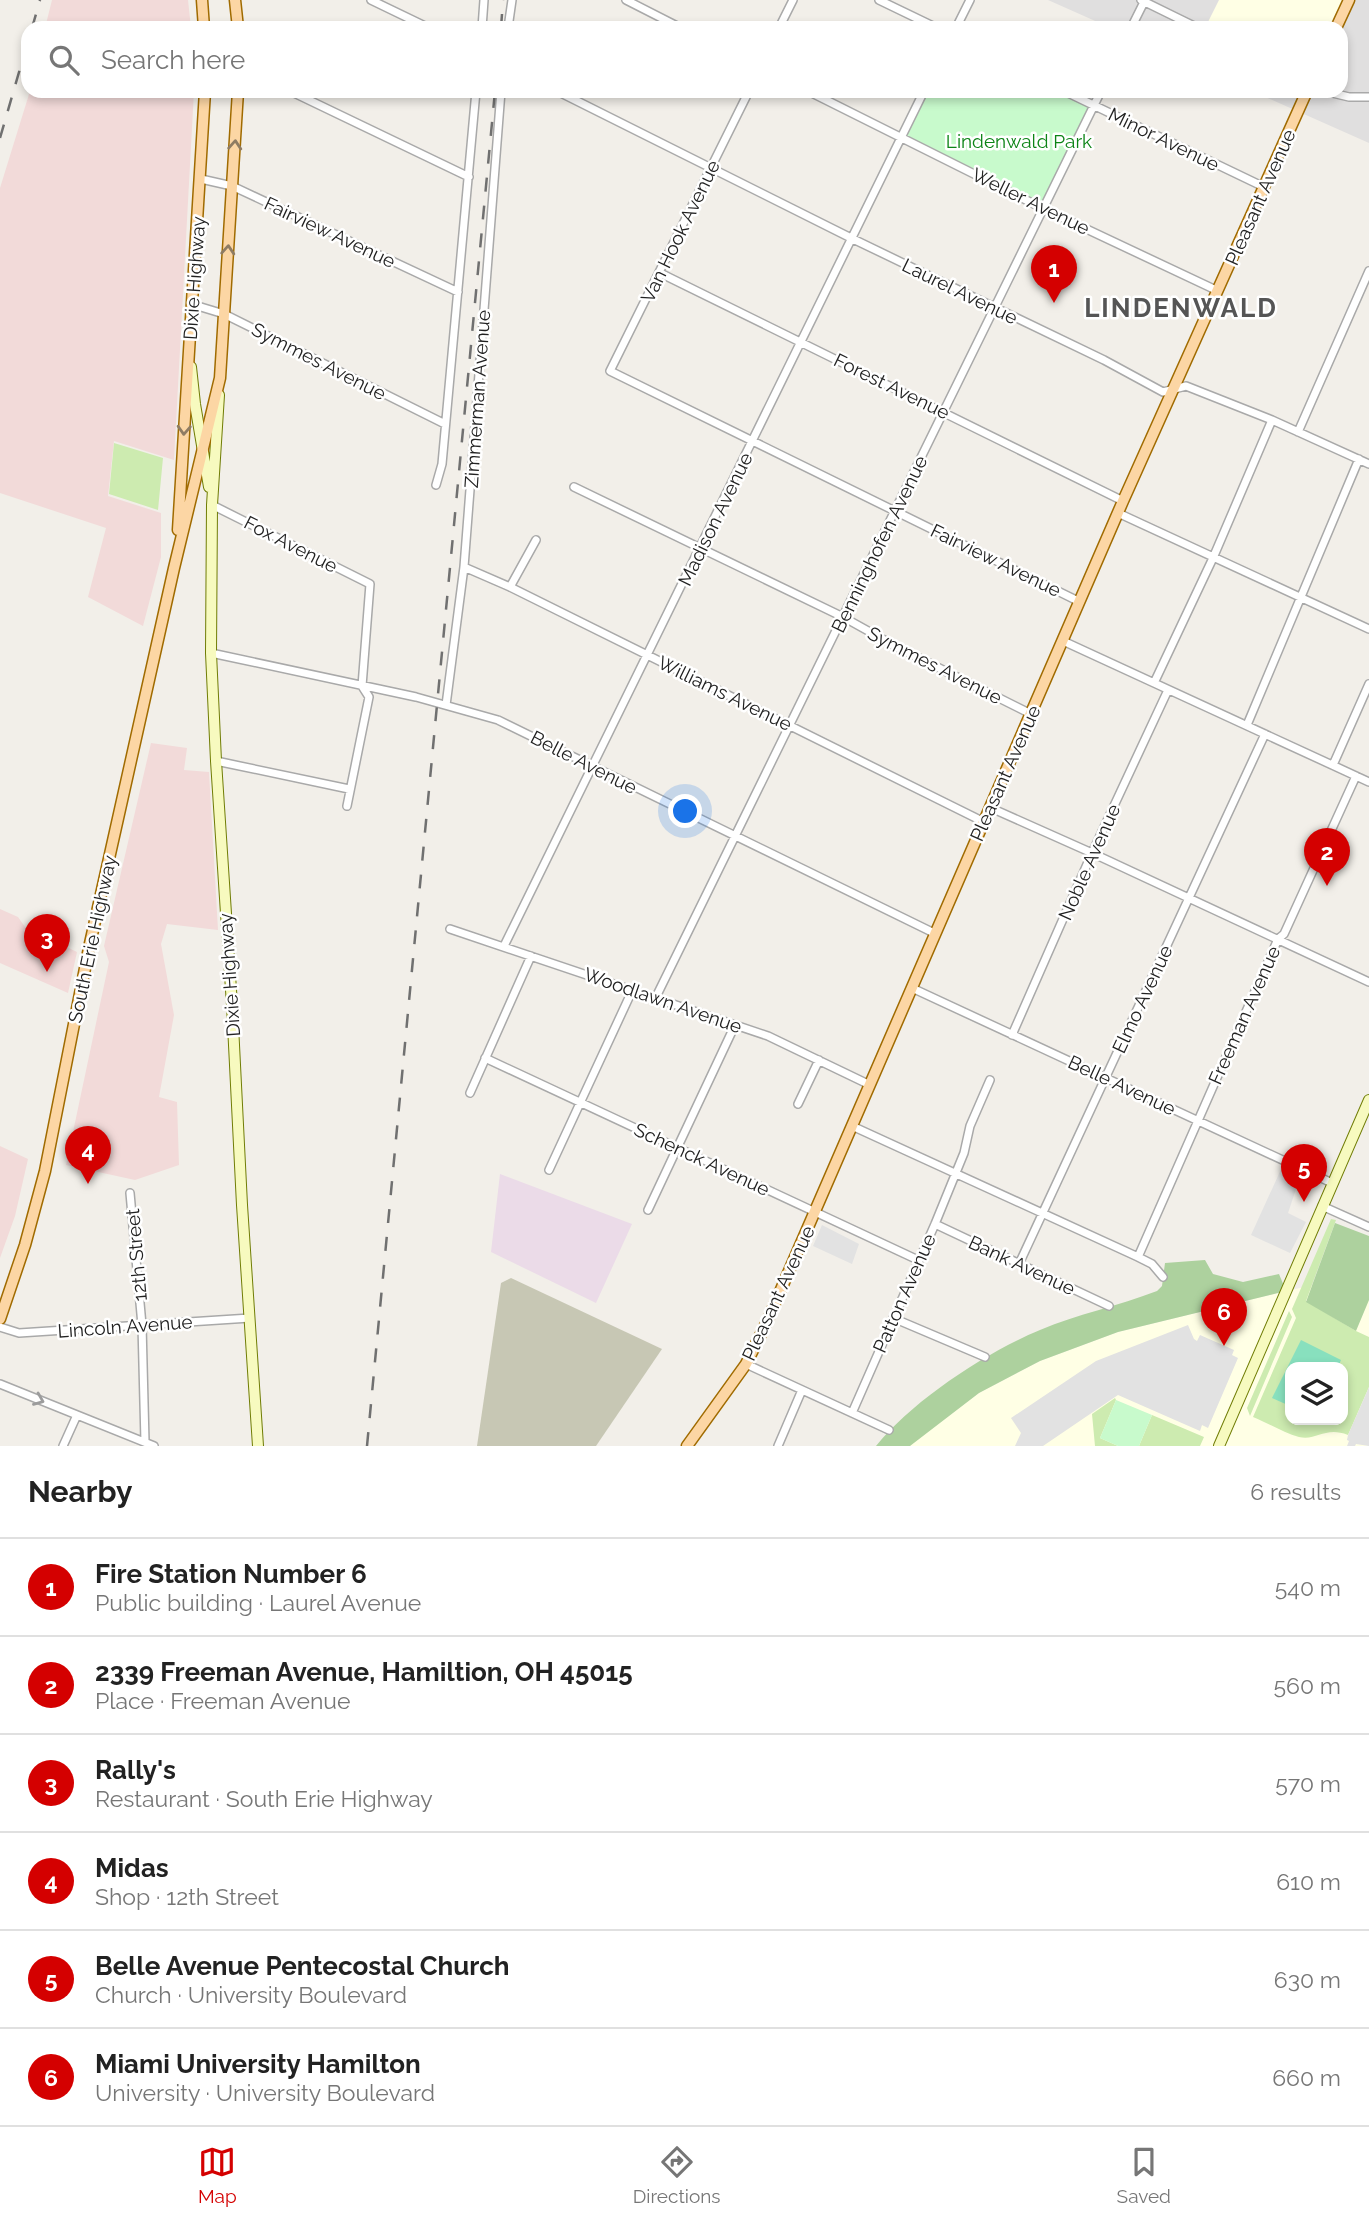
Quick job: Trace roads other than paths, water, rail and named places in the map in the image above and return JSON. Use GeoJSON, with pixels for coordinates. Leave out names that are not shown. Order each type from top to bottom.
{"type":"FeatureCollection","features":[{"type":"Feature","properties":{"kind":"main road"},"geometry":{"type":"LineString","coordinates":[[202,0],[204,21]]}},
{"type":"Feature","properties":{"kind":"main road"},"geometry":{"type":"LineString","coordinates":[[235,0],[237,21]]}},
{"type":"Feature","properties":{"kind":"main road"},"geometry":{"type":"LineString","coordinates":[[1339,21],[1349,0]]}},
{"type":"Feature","properties":{"kind":"main road","name":"Dixie Highway"},"geometry":{"type":"LineString","coordinates":[[189,337],[205,98]]}},
{"type":"Feature","properties":{"kind":"main road","name":"Dixie Highway"},"geometry":{"type":"LineString","coordinates":[[220,379],[238,98]]}},
{"type":"Feature","properties":{"kind":"main road","name":"Pleasant Avenue"},"geometry":{"type":"LineString","coordinates":[[687,1446],[746,1364],[766,1324],[1123,501],[1304,98]]}},
{"type":"Feature","properties":{"kind":"main road","name":"South Erie Highway"},"geometry":{"type":"LineString","coordinates":[[176,557],[189,337]]}},
{"type":"Feature","properties":{"kind":"main road","name":"South Erie Highway"},"geometry":{"type":"LineString","coordinates":[[0,1319],[25,1245],[45,1171],[87,956],[176,557],[220,379]]}},
{"type":"Feature","properties":{"kind":"street"},"geometry":{"type":"LineString","coordinates":[[371,0],[414,21]]}},
{"type":"Feature","properties":{"kind":"street"},"geometry":{"type":"LineString","coordinates":[[482,21],[484,0]]}},
{"type":"Feature","properties":{"kind":"street"},"geometry":{"type":"LineString","coordinates":[[509,21],[512,0]]}},
{"type":"Feature","properties":{"kind":"street"},"geometry":{"type":"LineString","coordinates":[[626,0],[667,21]]}},
{"type":"Feature","properties":{"kind":"street"},"geometry":{"type":"LineString","coordinates":[[782,21],[793,0]]}},
{"type":"Feature","properties":{"kind":"street"},"geometry":{"type":"LineString","coordinates":[[879,0],[922,21]]}},
{"type":"Feature","properties":{"kind":"street"},"geometry":{"type":"LineString","coordinates":[[960,21],[970,0]]}},
{"type":"Feature","properties":{"kind":"street"},"geometry":{"type":"LineString","coordinates":[[1134,21],[1143,1],[1184,21]]}},
{"type":"Feature","properties":{"kind":"street"},"geometry":{"type":"LineString","coordinates":[[1348,97],[1369,97]]}},
{"type":"Feature","properties":{"kind":"street"},"geometry":{"type":"LineString","coordinates":[[305,98],[469,177]]}},
{"type":"Feature","properties":{"kind":"street","name":"Zimmerman Avenue"},"geometry":{"type":"LineString","coordinates":[[436,485],[442,464],[475,98]]}},
{"type":"Feature","properties":{"kind":"street","name":"Zimmerman Avenue"},"geometry":{"type":"LineString","coordinates":[[446,705],[464,567],[500,98]]}},
{"type":"Feature","properties":{"kind":"street","name":"Laurel Avenue"},"geometry":{"type":"LineString","coordinates":[[571,98],[995,309],[1104,360],[1163,392],[1186,386],[1272,420],[1369,464]]}},
{"type":"Feature","properties":{"kind":"street","name":"Van Hook Avenue"},"geometry":{"type":"LineString","coordinates":[[610,371],[746,98]]}},
{"type":"Feature","properties":{"kind":"street","name":"Weller Avenue"},"geometry":{"type":"LineString","coordinates":[[823,98],[1044,209],[1218,291]]}},
{"type":"Feature","properties":{"kind":"street","name":"Madison Avenue"},"geometry":{"type":"LineString","coordinates":[[505,946],[921,98]]}},
{"type":"Feature","properties":{"kind":"street","name":"Minor Avenue"},"geometry":{"type":"LineString","coordinates":[[1078,98],[1264,187]]}},
{"type":"Feature","properties":{"kind":"street","name":"Benninghofen Avenue"},"geometry":{"type":"LineString","coordinates":[[656,997],[1098,98]]}},
{"type":"Feature","properties":{"kind":"street","name":"Fairview Avenue"},"geometry":{"type":"LineString","coordinates":[[201,178],[232,186],[458,292]]}},
{"type":"Feature","properties":{"kind":"street"},"geometry":{"type":"LineString","coordinates":[[1298,432],[1369,271]]}},
{"type":"Feature","properties":{"kind":"street","name":"Forest Avenue"},"geometry":{"type":"LineString","coordinates":[[660,273],[1123,501]]}},
{"type":"Feature","properties":{"kind":"street","name":"Symmes Avenue"},"geometry":{"type":"LineString","coordinates":[[191,304],[224,313],[445,424]]}},
{"type":"Feature","properties":{"kind":"street","name":"Dixie Highway"},"geometry":{"type":"LineString","coordinates":[[189,337],[195,404],[212,505]]}},
{"type":"Feature","properties":{"kind":"street","name":"Fairview Avenue"},"geometry":{"type":"LineString","coordinates":[[610,371],[1080,602]]}},
{"type":"Feature","properties":{"kind":"street","name":"Dixie Highway"},"geometry":{"type":"LineString","coordinates":[[220,379],[212,505],[211,653],[258,1446]]}},
{"type":"Feature","properties":{"kind":"street"},"geometry":{"type":"LineString","coordinates":[[1154,683],[1213,558],[1272,420]]}},
{"type":"Feature","properties":{"kind":"street"},"geometry":{"type":"LineString","coordinates":[[1247,725],[1359,459]]}},
{"type":"Feature","properties":{"kind":"street","name":"Symmes Avenue"},"geometry":{"type":"LineString","coordinates":[[574,487],[843,617],[1031,714]]}},
{"type":"Feature","properties":{"kind":"street","name":"Fox Avenue"},"geometry":{"type":"LineString","coordinates":[[212,505],[370,584],[362,686]]}},
{"type":"Feature","properties":{"kind":"street"},"geometry":{"type":"LineString","coordinates":[[1118,513],[1369,629]]}},
{"type":"Feature","properties":{"kind":"street"},"geometry":{"type":"LineString","coordinates":[[510,587],[536,540]]}},
{"type":"Feature","properties":{"kind":"street","name":"Williams Avenue"},"geometry":{"type":"LineString","coordinates":[[464,567],[510,587],[984,822]]}},
{"type":"Feature","properties":{"kind":"street"},"geometry":{"type":"LineString","coordinates":[[1063,642],[1369,782]]}},
{"type":"Feature","properties":{"kind":"street","name":"Belle Avenue"},"geometry":{"type":"LineString","coordinates":[[211,653],[446,705],[498,720],[934,933]]}},
{"type":"Feature","properties":{"kind":"street"},"geometry":{"type":"LineString","coordinates":[[1334,765],[1369,684]]}},
{"type":"Feature","properties":{"kind":"street"},"geometry":{"type":"LineString","coordinates":[[347,806],[369,698],[362,686]]}},
{"type":"Feature","properties":{"kind":"street","name":"Noble Avenue"},"geometry":{"type":"LineString","coordinates":[[1012,1035],[1168,690]]}},
{"type":"Feature","properties":{"kind":"street","name":"Elmo Avenue"},"geometry":{"type":"LineString","coordinates":[[1019,1264],[1265,734]]}},
{"type":"Feature","properties":{"kind":"street"},"geometry":{"type":"LineString","coordinates":[[216,761],[349,789]]}},
{"type":"Feature","properties":{"kind":"street","name":"Freeman Avenue"},"geometry":{"type":"LineString","coordinates":[[1138,1257],[1196,1120],[1278,939],[1284,934],[1356,776]]}},
{"type":"Feature","properties":{"kind":"street"},"geometry":{"type":"LineString","coordinates":[[991,808],[1369,982]]}},
{"type":"Feature","properties":{"kind":"street","name":"Woodlawn Avenue"},"geometry":{"type":"LineString","coordinates":[[450,929],[768,1036],[870,1084]]}},
{"type":"Feature","properties":{"kind":"street"},"geometry":{"type":"LineString","coordinates":[[470,1093],[531,956]]}},
{"type":"Feature","properties":{"kind":"street","name":"Belle Avenue"},"geometry":{"type":"LineString","coordinates":[[912,988],[1332,1183]]}},
{"type":"Feature","properties":{"kind":"street"},"geometry":{"type":"LineString","coordinates":[[549,1170],[632,990]]}},
{"type":"Feature","properties":{"kind":"street"},"geometry":{"type":"LineString","coordinates":[[648,1210],[735,1025]]}},
{"type":"Feature","properties":{"kind":"street","name":"Schenck Avenue"},"geometry":{"type":"LineString","coordinates":[[485,1058],[918,1260]]}},
{"type":"Feature","properties":{"kind":"street"},"geometry":{"type":"LineString","coordinates":[[798,1104],[818,1060]]}},
{"type":"Feature","properties":{"kind":"street"},"geometry":{"type":"LineString","coordinates":[[956,1173],[970,1126],[990,1080]]}},
{"type":"Feature","properties":{"kind":"street"},"geometry":{"type":"LineString","coordinates":[[1219,1446],[1369,1102]]}},
{"type":"Feature","properties":{"kind":"street"},"geometry":{"type":"LineString","coordinates":[[852,1126],[1138,1257],[1152,1264],[1163,1277]]}},
{"type":"Feature","properties":{"kind":"street","name":"Patton Avenue"},"geometry":{"type":"LineString","coordinates":[[852,1413],[956,1173]]}},
{"type":"Feature","properties":{"kind":"street","name":"12th Street"},"geometry":{"type":"LineString","coordinates":[[130,1193],[142,1325],[145,1443]]}},
{"type":"Feature","properties":{"kind":"street"},"geometry":{"type":"LineString","coordinates":[[1322,1206],[1369,1227]]}},
{"type":"Feature","properties":{"kind":"street","name":"Bank Avenue"},"geometry":{"type":"LineString","coordinates":[[935,1224],[1109,1306]]}},
{"type":"Feature","properties":{"kind":"street","name":"Lincoln Avenue"},"geometry":{"type":"LineString","coordinates":[[0,1327],[19,1333],[250,1318]]}},
{"type":"Feature","properties":{"kind":"street"},"geometry":{"type":"LineString","coordinates":[[893,1318],[985,1357]]}},
{"type":"Feature","properties":{"kind":"street"},"geometry":{"type":"LineString","coordinates":[[746,1364],[889,1430]]}},
{"type":"Feature","properties":{"kind":"street"},"geometry":{"type":"LineString","coordinates":[[0,1384],[154,1446]]}},
{"type":"Feature","properties":{"kind":"street"},"geometry":{"type":"LineString","coordinates":[[778,1446],[802,1390]]}},
{"type":"Feature","properties":{"kind":"street"},"geometry":{"type":"LineString","coordinates":[[63,1446],[77,1415]]}},
{"type":"Feature","properties":{"kind":"railway"},"geometry":{"type":"LineString","coordinates":[[34,21],[40,0]]}},
{"type":"Feature","properties":{"kind":"railway"},"geometry":{"type":"LineString","coordinates":[[502,21],[503,0]]}},
{"type":"Feature","properties":{"kind":"railway"},"geometry":{"type":"LineString","coordinates":[[0,138],[21,65]]}},
{"type":"Feature","properties":{"kind":"railway"},"geometry":{"type":"LineString","coordinates":[[367,1446],[494,98]]}},
{"type":"Feature","properties":{"kind":"place","name":"Fire Station Number 6"},"geometry":{"type":"Point","coordinates":[1054,303]}},
{"type":"Feature","properties":{"kind":"place","name":"2339 Freeman Avenue, Hamiltion, OH 45015"},"geometry":{"type":"Point","coordinates":[1327,886]}},
{"type":"Feature","properties":{"kind":"place","name":"Rally's"},"geometry":{"type":"Point","coordinates":[47,972]}},
{"type":"Feature","properties":{"kind":"place","name":"Midas"},"geometry":{"type":"Point","coordinates":[88,1184]}},
{"type":"Feature","properties":{"kind":"place","name":"Belle Avenue Pentecostal Church"},"geometry":{"type":"Point","coordinates":[1304,1202]}},
{"type":"Feature","properties":{"kind":"place","name":"Miami University Hamilton"},"geometry":{"type":"Point","coordinates":[1224,1346]}},
{"type":"Feature","properties":{"kind":"district","name":"LINDENWALD"},"geometry":{"type":"Point","coordinates":[1181,308]}},
{"type":"Feature","properties":{"kind":"park label","name":"Lindenwald Park"},"geometry":{"type":"Point","coordinates":[1019,141]}}]}
